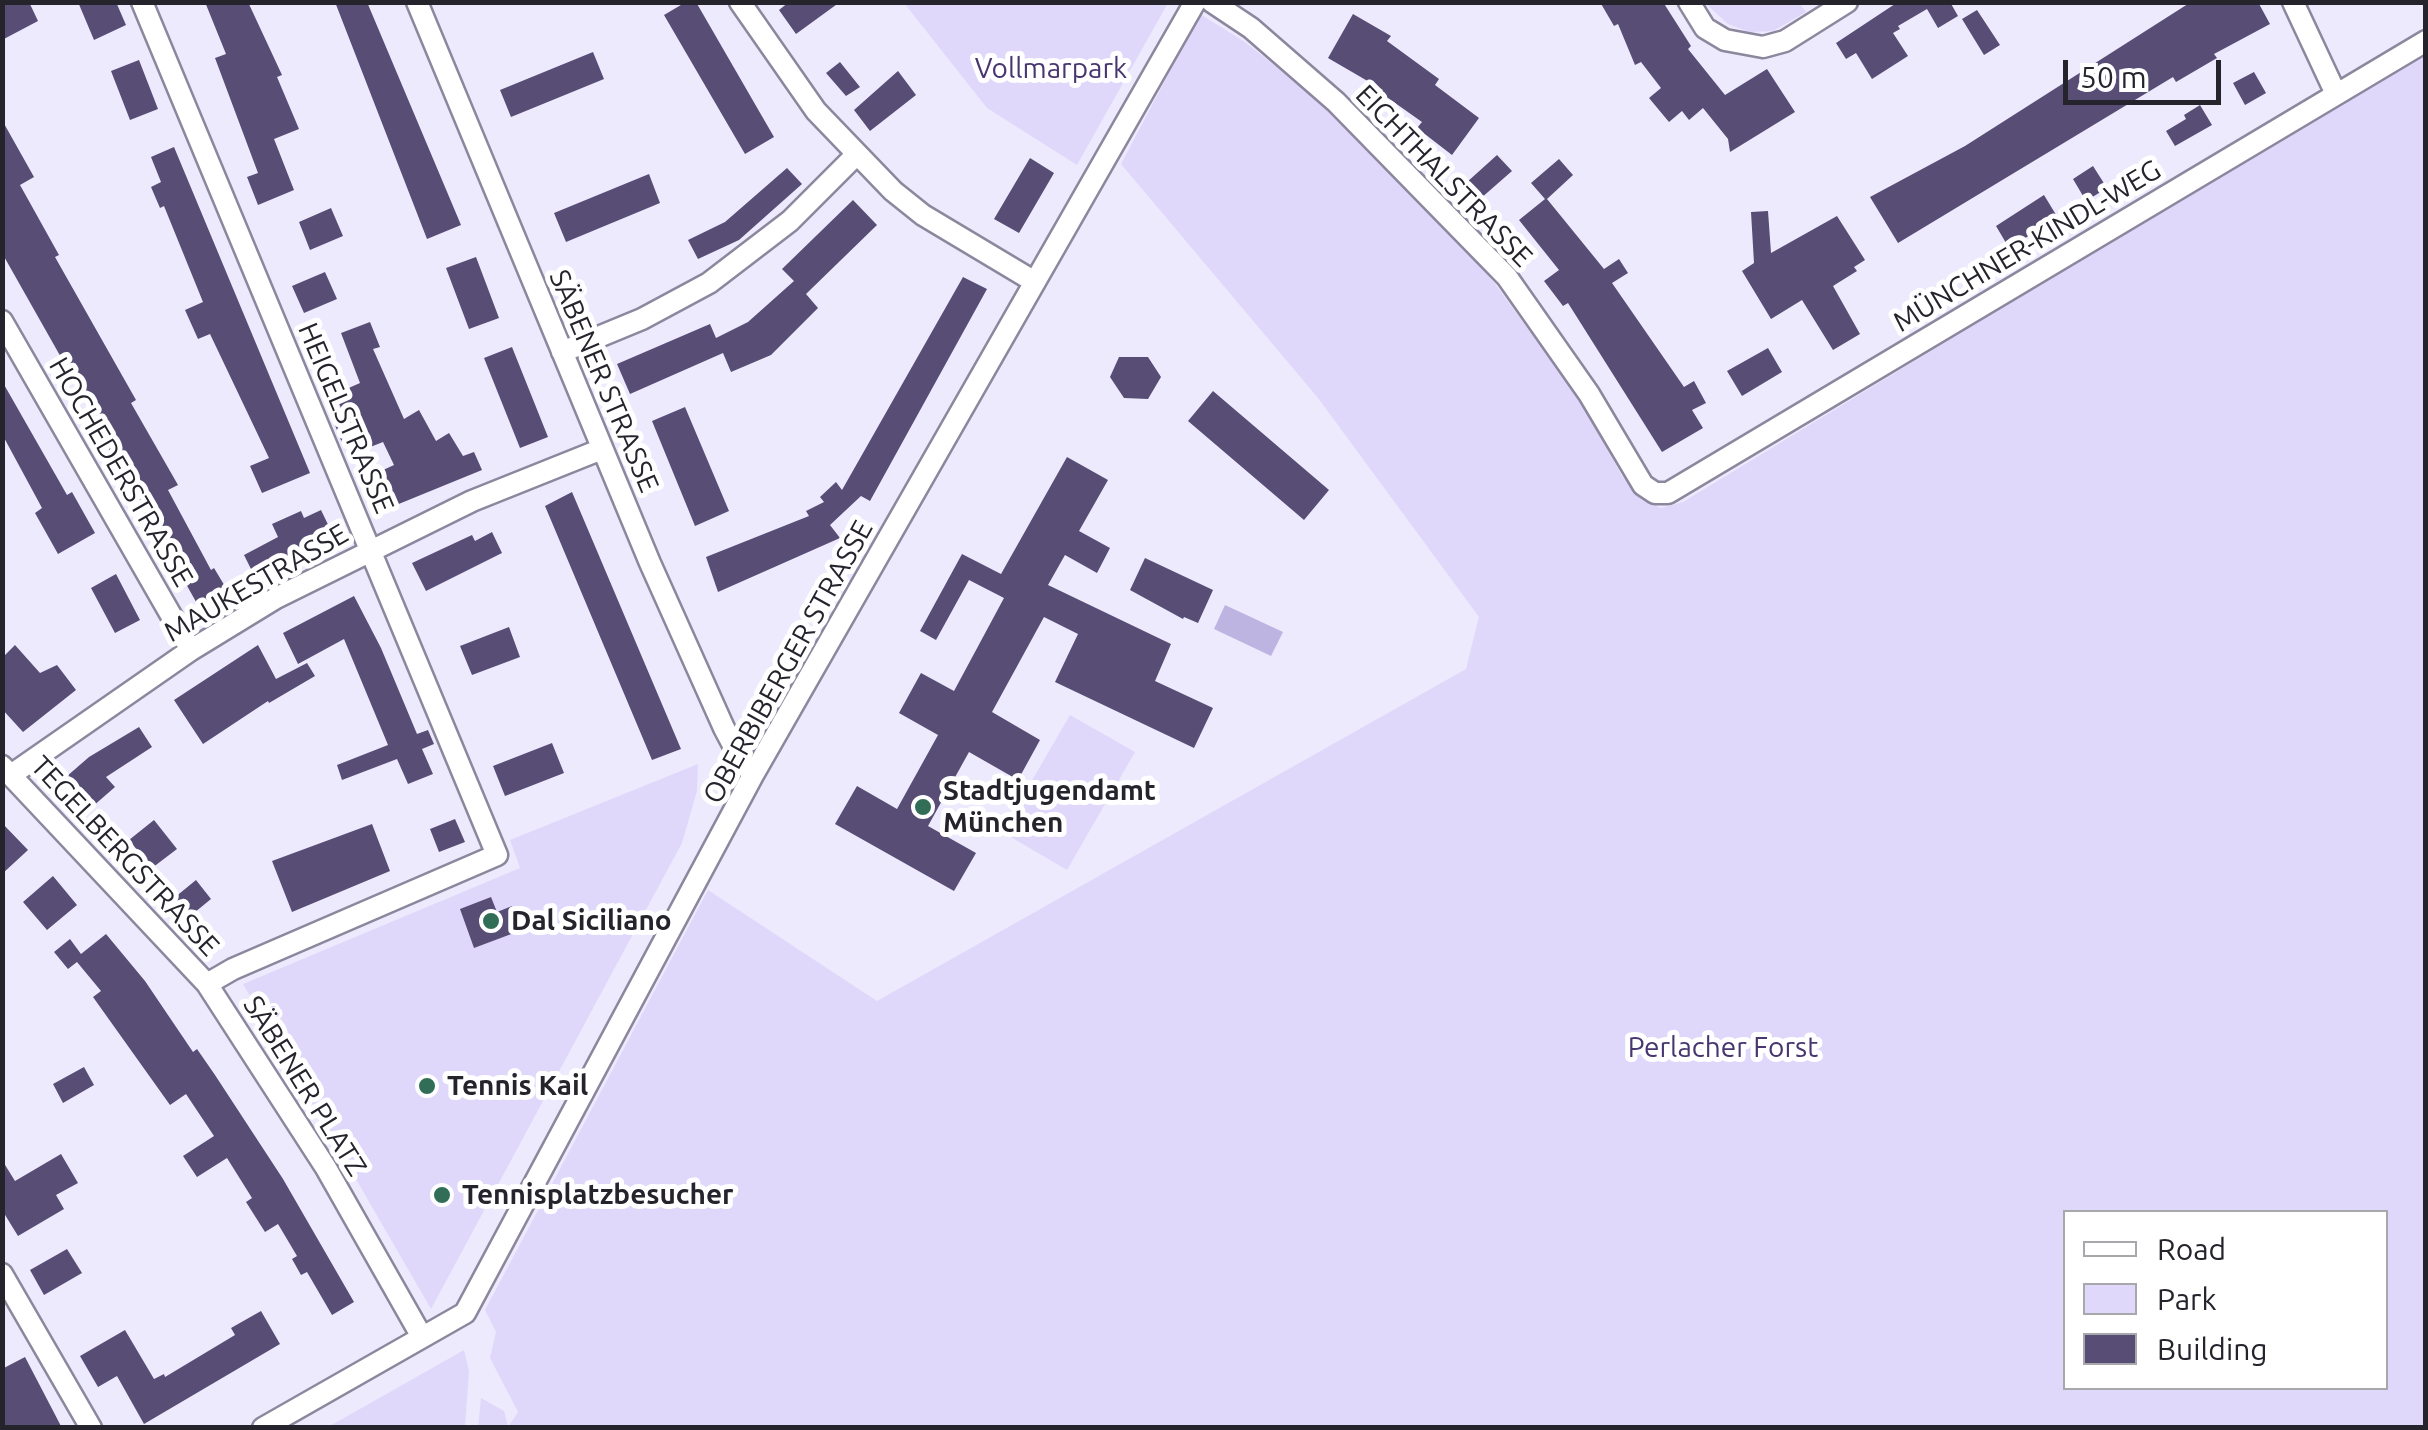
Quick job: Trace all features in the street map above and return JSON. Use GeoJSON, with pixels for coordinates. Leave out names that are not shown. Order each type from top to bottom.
{"type":"FeatureCollection","features":[{"type":"Feature","properties":{"kind":"street","name":"HEIGELSTRASSE"},"geometry":{"type":"LineString","coordinates":[[142,2],[497,855]]}},
{"type":"Feature","properties":{"kind":"street","name":"SÄBENER STRASSE"},"geometry":{"type":"LineString","coordinates":[[417,2],[602,450],[724,728],[753,775]]}},
{"type":"Feature","properties":{"kind":"street"},"geometry":{"type":"LineString","coordinates":[[740,2],[798,89],[856,155],[923,215],[1035,282]]}},
{"type":"Feature","properties":{"kind":"street","name":"OBERBIBERGER STRASSE"},"geometry":{"type":"LineString","coordinates":[[263,1428],[464,1314],[753,775],[1195,2]]}},
{"type":"Feature","properties":{"kind":"street"},"geometry":{"type":"LineString","coordinates":[[1212,2],[1240,11]]}},
{"type":"Feature","properties":{"kind":"street"},"geometry":{"type":"LineString","coordinates":[[1689,2],[1705,28],[1725,40],[1763,47],[1785,41],[1847,2]]}},
{"type":"Feature","properties":{"kind":"street"},"geometry":{"type":"LineString","coordinates":[[2293,2],[2336,94]]}},
{"type":"Feature","properties":{"kind":"street","name":"EICHTHALSTRASSE"},"geometry":{"type":"LineString","coordinates":[[1240,11],[1250,28],[1336,102],[1507,277],[1589,394],[1643,485],[1655,493]]}},
{"type":"Feature","properties":{"kind":"street","name":"MÜNCHNER-KINDL-WEG"},"geometry":{"type":"LineString","coordinates":[[1655,493],[1668,493],[2426,40]]}},
{"type":"Feature","properties":{"kind":"street"},"geometry":{"type":"LineString","coordinates":[[562,352],[642,319],[709,283],[790,222],[856,155]]}},
{"type":"Feature","properties":{"kind":"street","name":"HOCHEDERSTRASSE"},"geometry":{"type":"LineString","coordinates":[[2,321],[191,650]]}},
{"type":"Feature","properties":{"kind":"street","name":"MAUKESTRASSE"},"geometry":{"type":"LineString","coordinates":[[7,771],[276,598],[472,500],[602,450]]}},
{"type":"Feature","properties":{"kind":"street","name":"TEGELBERGSTRASSE"},"geometry":{"type":"LineString","coordinates":[[7,771],[208,984]]}},
{"type":"Feature","properties":{"kind":"street","name":"SÄBENER PLATZ"},"geometry":{"type":"LineString","coordinates":[[422,1337],[326,1168],[208,984],[234,969],[497,855]]}},
{"type":"Feature","properties":{"kind":"street"},"geometry":{"type":"LineString","coordinates":[[2,1274],[91,1428]]}},
{"type":"Feature","properties":{"kind":"green space","name":"Vollmarpark"},"geometry":{"type":"Polygon","coordinates":[[[904,3],[1168,3],[1077,165],[987,108],[904,3]]]}},
{"type":"Feature","properties":{"kind":"green space"},"geometry":{"type":"Polygon","coordinates":[[[1705,3],[1799,3],[1806,12],[1773,31],[1749,32],[1728,24],[1705,3]]]}},
{"type":"Feature","properties":{"kind":"green space","name":"Perlacher Forst"},"geometry":{"type":"Polygon","coordinates":[[[1200,14],[1245,42],[1327,107],[1430,208],[1496,285],[1579,399],[1622,476],[1644,500],[1661,508],[1683,502],[2425,50],[2425,1427],[478,1428],[481,1398],[504,1411],[508,1427],[518,1412],[490,1358],[496,1332],[485,1310],[708,890],[877,1001],[1466,669],[1479,617],[1318,398],[1121,164],[1200,14]]]}},
{"type":"Feature","properties":{"kind":"green space"},"geometry":{"type":"Polygon","coordinates":[[[1070,715],[1135,752],[1067,870],[1002,832],[1070,715]]]}},
{"type":"Feature","properties":{"kind":"green space","name":"Tennis Kail"},"geometry":{"type":"Polygon","coordinates":[[[698,764],[697,791],[682,843],[431,1309],[243,984],[520,868],[510,840],[698,764]]]}},
{"type":"Feature","properties":{"kind":"green space"},"geometry":{"type":"Polygon","coordinates":[[[464,1350],[469,1371],[465,1427],[328,1427],[464,1350]]]}},
{"type":"Feature","properties":{"kind":"shaded area"},"geometry":{"type":"Polygon","coordinates":[[[1225,605],[1283,632],[1271,656],[1214,629],[1225,605]]]}},
{"type":"Feature","properties":{"kind":"building"},"geometry":{"type":"Polygon","coordinates":[[[2,2],[29,2],[38,21],[2,40],[2,2]]]}},
{"type":"Feature","properties":{"kind":"building"},"geometry":{"type":"Polygon","coordinates":[[[78,2],[116,2],[126,25],[94,40],[78,2]]]}},
{"type":"Feature","properties":{"kind":"building"},"geometry":{"type":"Polygon","coordinates":[[[205,2],[248,2],[282,75],[277,77],[299,129],[274,139],[294,190],[258,205],[247,177],[258,173],[215,58],[226,54],[205,2]]]}},
{"type":"Feature","properties":{"kind":"building"},"geometry":{"type":"Polygon","coordinates":[[[335,2],[367,2],[461,225],[427,239],[335,2]]]}},
{"type":"Feature","properties":{"kind":"building"},"geometry":{"type":"Polygon","coordinates":[[[686,2],[696,2],[774,137],[745,154],[664,15],[686,2]]]}},
{"type":"Feature","properties":{"kind":"building"},"geometry":{"type":"Polygon","coordinates":[[[789,2],[840,2],[796,34],[779,10],[789,2]]]}},
{"type":"Feature","properties":{"kind":"building"},"geometry":{"type":"Polygon","coordinates":[[[1600,2],[1663,2],[1691,46],[1688,49],[1725,95],[1767,69],[1795,112],[1730,152],[1728,139],[1703,108],[1689,120],[1682,111],[1669,122],[1649,98],[1661,88],[1641,62],[1635,65],[1618,24],[1614,26],[1600,2]]]}},
{"type":"Feature","properties":{"kind":"building"},"geometry":{"type":"Polygon","coordinates":[[[1898,2],[1950,2],[1958,16],[1938,28],[1927,9],[1898,26],[1900,29],[1893,33],[1908,56],[1872,79],[1856,53],[1846,59],[1836,43],[1898,2]]]}},
{"type":"Feature","properties":{"kind":"building"},"geometry":{"type":"Polygon","coordinates":[[[2191,2],[2258,2],[2270,24],[2214,54],[2217,58],[2176,82],[2173,77],[1898,243],[1870,197],[1965,146],[2191,2]]]}},
{"type":"Feature","properties":{"kind":"building"},"geometry":{"type":"Polygon","coordinates":[[[1977,10],[2000,45],[1984,55],[1962,19],[1977,10]]]}},
{"type":"Feature","properties":{"kind":"building"},"geometry":{"type":"Polygon","coordinates":[[[1353,14],[1391,36],[1387,41],[1439,79],[1435,85],[1479,118],[1452,155],[1417,128],[1422,122],[1381,93],[1383,90],[1328,58],[1353,14]]]}},
{"type":"Feature","properties":{"kind":"building"},"geometry":{"type":"Polygon","coordinates":[[[593,52],[604,79],[511,117],[500,90],[593,52]]]}},
{"type":"Feature","properties":{"kind":"building"},"geometry":{"type":"Polygon","coordinates":[[[139,60],[158,109],[130,120],[111,71],[139,60]]]}},
{"type":"Feature","properties":{"kind":"building"},"geometry":{"type":"Polygon","coordinates":[[[840,62],[860,87],[846,96],[826,73],[840,62]]]}},
{"type":"Feature","properties":{"kind":"building"},"geometry":{"type":"Polygon","coordinates":[[[898,71],[916,95],[870,131],[854,110],[898,71]]]}},
{"type":"Feature","properties":{"kind":"building"},"geometry":{"type":"Polygon","coordinates":[[[2254,72],[2266,93],[2245,105],[2233,83],[2254,72]]]}},
{"type":"Feature","properties":{"kind":"building"},"geometry":{"type":"Polygon","coordinates":[[[2200,105],[2212,125],[2175,146],[2166,131],[2200,105]]]}},
{"type":"Feature","properties":{"kind":"building"},"geometry":{"type":"Polygon","coordinates":[[[2,120],[34,177],[20,185],[59,255],[55,257],[136,400],[131,403],[178,485],[168,490],[211,570],[214,568],[229,593],[200,609],[171,557],[168,559],[107,446],[110,444],[2,253],[2,120]]]}},
{"type":"Feature","properties":{"kind":"building"},"geometry":{"type":"Polygon","coordinates":[[[174,147],[310,473],[262,493],[250,466],[269,458],[210,334],[198,339],[185,310],[203,302],[164,206],[160,208],[151,187],[161,182],[151,157],[174,147]]]}},
{"type":"Feature","properties":{"kind":"building"},"geometry":{"type":"Polygon","coordinates":[[[1497,155],[1512,171],[1480,199],[1466,183],[1497,155]]]}},
{"type":"Feature","properties":{"kind":"building"},"geometry":{"type":"Polygon","coordinates":[[[1030,158],[1054,173],[1019,233],[994,219],[1030,158]]]}},
{"type":"Feature","properties":{"kind":"building"},"geometry":{"type":"Polygon","coordinates":[[[1559,159],[1573,175],[1547,199],[1604,269],[1619,259],[1628,273],[1612,283],[1684,387],[1694,381],[1706,403],[1692,410],[1703,428],[1662,452],[1568,303],[1563,306],[1544,281],[1559,270],[1519,220],[1545,199],[1531,183],[1559,159]]]}},
{"type":"Feature","properties":{"kind":"building"},"geometry":{"type":"Polygon","coordinates":[[[2093,166],[2107,188],[2086,201],[2073,179],[2093,166]]]}},
{"type":"Feature","properties":{"kind":"building"},"geometry":{"type":"Polygon","coordinates":[[[787,168],[802,184],[739,240],[698,259],[688,240],[725,222],[787,168]]]}},
{"type":"Feature","properties":{"kind":"building"},"geometry":{"type":"Polygon","coordinates":[[[649,174],[660,203],[566,242],[554,213],[649,174]]]}},
{"type":"Feature","properties":{"kind":"building"},"geometry":{"type":"Polygon","coordinates":[[[2044,195],[2058,218],[2009,248],[1996,226],[2044,195]]]}},
{"type":"Feature","properties":{"kind":"building"},"geometry":{"type":"Polygon","coordinates":[[[853,200],[877,225],[806,294],[818,308],[771,355],[731,372],[723,353],[630,394],[617,364],[710,324],[716,338],[748,322],[794,281],[782,269],[853,200]]]}},
{"type":"Feature","properties":{"kind":"building"},"geometry":{"type":"Polygon","coordinates":[[[331,208],[343,236],[310,250],[299,222],[331,208]]]}},
{"type":"Feature","properties":{"kind":"building"},"geometry":{"type":"Polygon","coordinates":[[[1768,211],[1771,253],[1837,216],[1865,260],[1854,267],[1857,271],[1833,286],[1860,334],[1833,350],[1802,300],[1771,319],[1742,271],[1754,263],[1751,212],[1768,211]]]}},
{"type":"Feature","properties":{"kind":"building"},"geometry":{"type":"Polygon","coordinates":[[[476,257],[499,318],[469,329],[446,268],[476,257]]]}},
{"type":"Feature","properties":{"kind":"building"},"geometry":{"type":"Polygon","coordinates":[[[325,272],[337,299],[304,313],[292,286],[325,272]]]}},
{"type":"Feature","properties":{"kind":"building"},"geometry":{"type":"Polygon","coordinates":[[[963,277],[987,289],[870,501],[861,496],[830,525],[840,538],[718,592],[706,557],[809,516],[806,511],[824,502],[820,497],[836,482],[842,490],[963,277]]]}},
{"type":"Feature","properties":{"kind":"building"},"geometry":{"type":"Polygon","coordinates":[[[370,322],[380,347],[373,349],[404,419],[419,410],[436,441],[449,433],[463,456],[474,452],[482,470],[384,510],[370,476],[394,465],[383,442],[360,451],[355,437],[342,443],[335,425],[346,420],[335,394],[360,383],[341,333],[370,322]]]}},
{"type":"Feature","properties":{"kind":"building"},"geometry":{"type":"Polygon","coordinates":[[[512,347],[548,437],[520,448],[484,358],[512,347]]]}},
{"type":"Feature","properties":{"kind":"building"},"geometry":{"type":"Polygon","coordinates":[[[1768,348],[1782,372],[1742,396],[1727,371],[1768,348]]]}},
{"type":"Feature","properties":{"kind":"building"},"geometry":{"type":"Polygon","coordinates":[[[1119,357],[1148,357],[1161,377],[1148,399],[1124,398],[1110,377],[1119,357]]]}},
{"type":"Feature","properties":{"kind":"building"},"geometry":{"type":"Polygon","coordinates":[[[2,381],[67,495],[72,492],[95,533],[58,554],[35,513],[42,508],[2,434],[2,381]]]}},
{"type":"Feature","properties":{"kind":"building"},"geometry":{"type":"Polygon","coordinates":[[[1213,391],[1329,490],[1304,520],[1188,421],[1213,391]]]}},
{"type":"Feature","properties":{"kind":"building"},"geometry":{"type":"Polygon","coordinates":[[[685,407],[729,511],[695,526],[652,421],[685,407]]]}},
{"type":"Feature","properties":{"kind":"building"},"geometry":{"type":"Polygon","coordinates":[[[1067,457],[1108,480],[1079,531],[1110,548],[1097,573],[1065,555],[1048,585],[1171,644],[1155,681],[1213,708],[1194,748],[1055,682],[1078,634],[1044,617],[992,712],[1040,740],[1018,780],[969,752],[928,826],[976,853],[954,891],[835,824],[857,786],[897,809],[938,735],[899,713],[921,673],[954,691],[1004,598],[969,580],[936,640],[920,631],[962,554],[1001,574],[1067,457]]]}},
{"type":"Feature","properties":{"kind":"building"},"geometry":{"type":"Polygon","coordinates":[[[572,492],[681,749],[652,760],[545,506],[572,492]]]}},
{"type":"Feature","properties":{"kind":"building"},"geometry":{"type":"Polygon","coordinates":[[[321,510],[334,537],[255,577],[244,555],[278,537],[272,524],[301,511],[304,518],[321,510]]]}},
{"type":"Feature","properties":{"kind":"building"},"geometry":{"type":"Polygon","coordinates":[[[492,532],[502,553],[426,591],[412,563],[472,535],[475,541],[492,532]]]}},
{"type":"Feature","properties":{"kind":"building"},"geometry":{"type":"Polygon","coordinates":[[[1145,558],[1213,590],[1198,623],[1130,590],[1145,558]]]}},
{"type":"Feature","properties":{"kind":"building"},"geometry":{"type":"Polygon","coordinates":[[[116,574],[140,620],[115,633],[91,588],[116,574]]]}},
{"type":"Feature","properties":{"kind":"building"},"geometry":{"type":"Polygon","coordinates":[[[354,596],[417,734],[428,730],[434,744],[422,749],[433,774],[408,784],[397,759],[342,780],[337,765],[388,745],[344,639],[298,664],[283,633],[354,596]]]}},
{"type":"Feature","properties":{"kind":"building"},"geometry":{"type":"Polygon","coordinates":[[[509,627],[520,657],[472,675],[460,646],[509,627]]]}},
{"type":"Feature","properties":{"kind":"building"},"geometry":{"type":"Polygon","coordinates":[[[15,645],[40,673],[57,665],[76,690],[23,732],[2,709],[2,658],[15,645]]]}},
{"type":"Feature","properties":{"kind":"building"},"geometry":{"type":"Polygon","coordinates":[[[258,645],[276,679],[307,663],[315,676],[268,701],[203,744],[174,700],[258,645]]]}},
{"type":"Feature","properties":{"kind":"building"},"geometry":{"type":"Polygon","coordinates":[[[139,727],[152,747],[106,777],[115,787],[92,807],[66,777],[89,757],[139,727]]]}},
{"type":"Feature","properties":{"kind":"building"},"geometry":{"type":"Polygon","coordinates":[[[552,743],[564,773],[505,796],[493,766],[552,743]]]}},
{"type":"Feature","properties":{"kind":"building"},"geometry":{"type":"Polygon","coordinates":[[[455,819],[465,842],[439,852],[430,829],[455,819]]]}},
{"type":"Feature","properties":{"kind":"building"},"geometry":{"type":"Polygon","coordinates":[[[154,820],[177,849],[152,868],[129,840],[154,820]]]}},
{"type":"Feature","properties":{"kind":"building"},"geometry":{"type":"Polygon","coordinates":[[[2,823],[28,850],[2,874],[2,823]]]}},
{"type":"Feature","properties":{"kind":"building"},"geometry":{"type":"Polygon","coordinates":[[[372,824],[390,871],[292,912],[272,861],[372,824]]]}},
{"type":"Feature","properties":{"kind":"building"},"geometry":{"type":"Polygon","coordinates":[[[53,876],[77,905],[47,930],[23,902],[53,876]]]}},
{"type":"Feature","properties":{"kind":"building"},"geometry":{"type":"Polygon","coordinates":[[[196,880],[211,899],[189,917],[174,898],[196,880]]]}},
{"type":"Feature","properties":{"kind":"building","name":"Dal Siciliano"},"geometry":{"type":"Polygon","coordinates":[[[491,897],[497,912],[512,906],[522,930],[474,948],[460,909],[491,897]]]}},
{"type":"Feature","properties":{"kind":"building"},"geometry":{"type":"Polygon","coordinates":[[[106,934],[145,981],[193,1052],[197,1049],[215,1075],[283,1179],[354,1302],[332,1315],[307,1272],[301,1275],[292,1259],[297,1256],[278,1224],[265,1232],[246,1202],[252,1198],[227,1158],[197,1177],[183,1156],[214,1136],[186,1094],[170,1105],[93,997],[101,991],[77,962],[68,969],[54,952],[70,939],[81,954],[106,934]]]}},
{"type":"Feature","properties":{"kind":"building"},"geometry":{"type":"Polygon","coordinates":[[[84,1067],[94,1085],[63,1103],[53,1084],[84,1067]]]}},
{"type":"Feature","properties":{"kind":"building"},"geometry":{"type":"Polygon","coordinates":[[[61,1154],[78,1183],[56,1195],[64,1209],[18,1236],[2,1210],[2,1160],[15,1181],[61,1154]]]}},
{"type":"Feature","properties":{"kind":"building"},"geometry":{"type":"Polygon","coordinates":[[[67,1249],[82,1273],[44,1295],[30,1270],[67,1249]]]}},
{"type":"Feature","properties":{"kind":"building"},"geometry":{"type":"Polygon","coordinates":[[[261,1311],[280,1344],[144,1424],[117,1376],[98,1387],[80,1356],[125,1330],[154,1379],[164,1374],[165,1377],[235,1335],[231,1328],[261,1311]]]}},
{"type":"Feature","properties":{"kind":"building"},"geometry":{"type":"Polygon","coordinates":[[[25,1357],[62,1428],[2,1428],[2,1369],[25,1357]]]}},
{"type":"Feature","properties":{"kind":"place","name":"Stadtjugendamt München"},"geometry":{"type":"Point","coordinates":[923,807]}},
{"type":"Feature","properties":{"kind":"place","name":"Dal Siciliano"},"geometry":{"type":"Point","coordinates":[491,921]}},
{"type":"Feature","properties":{"kind":"place","name":"Tennis Kail"},"geometry":{"type":"Point","coordinates":[427,1086]}},
{"type":"Feature","properties":{"kind":"place","name":"Tennisplatzbesucher"},"geometry":{"type":"Point","coordinates":[442,1195]}}]}
